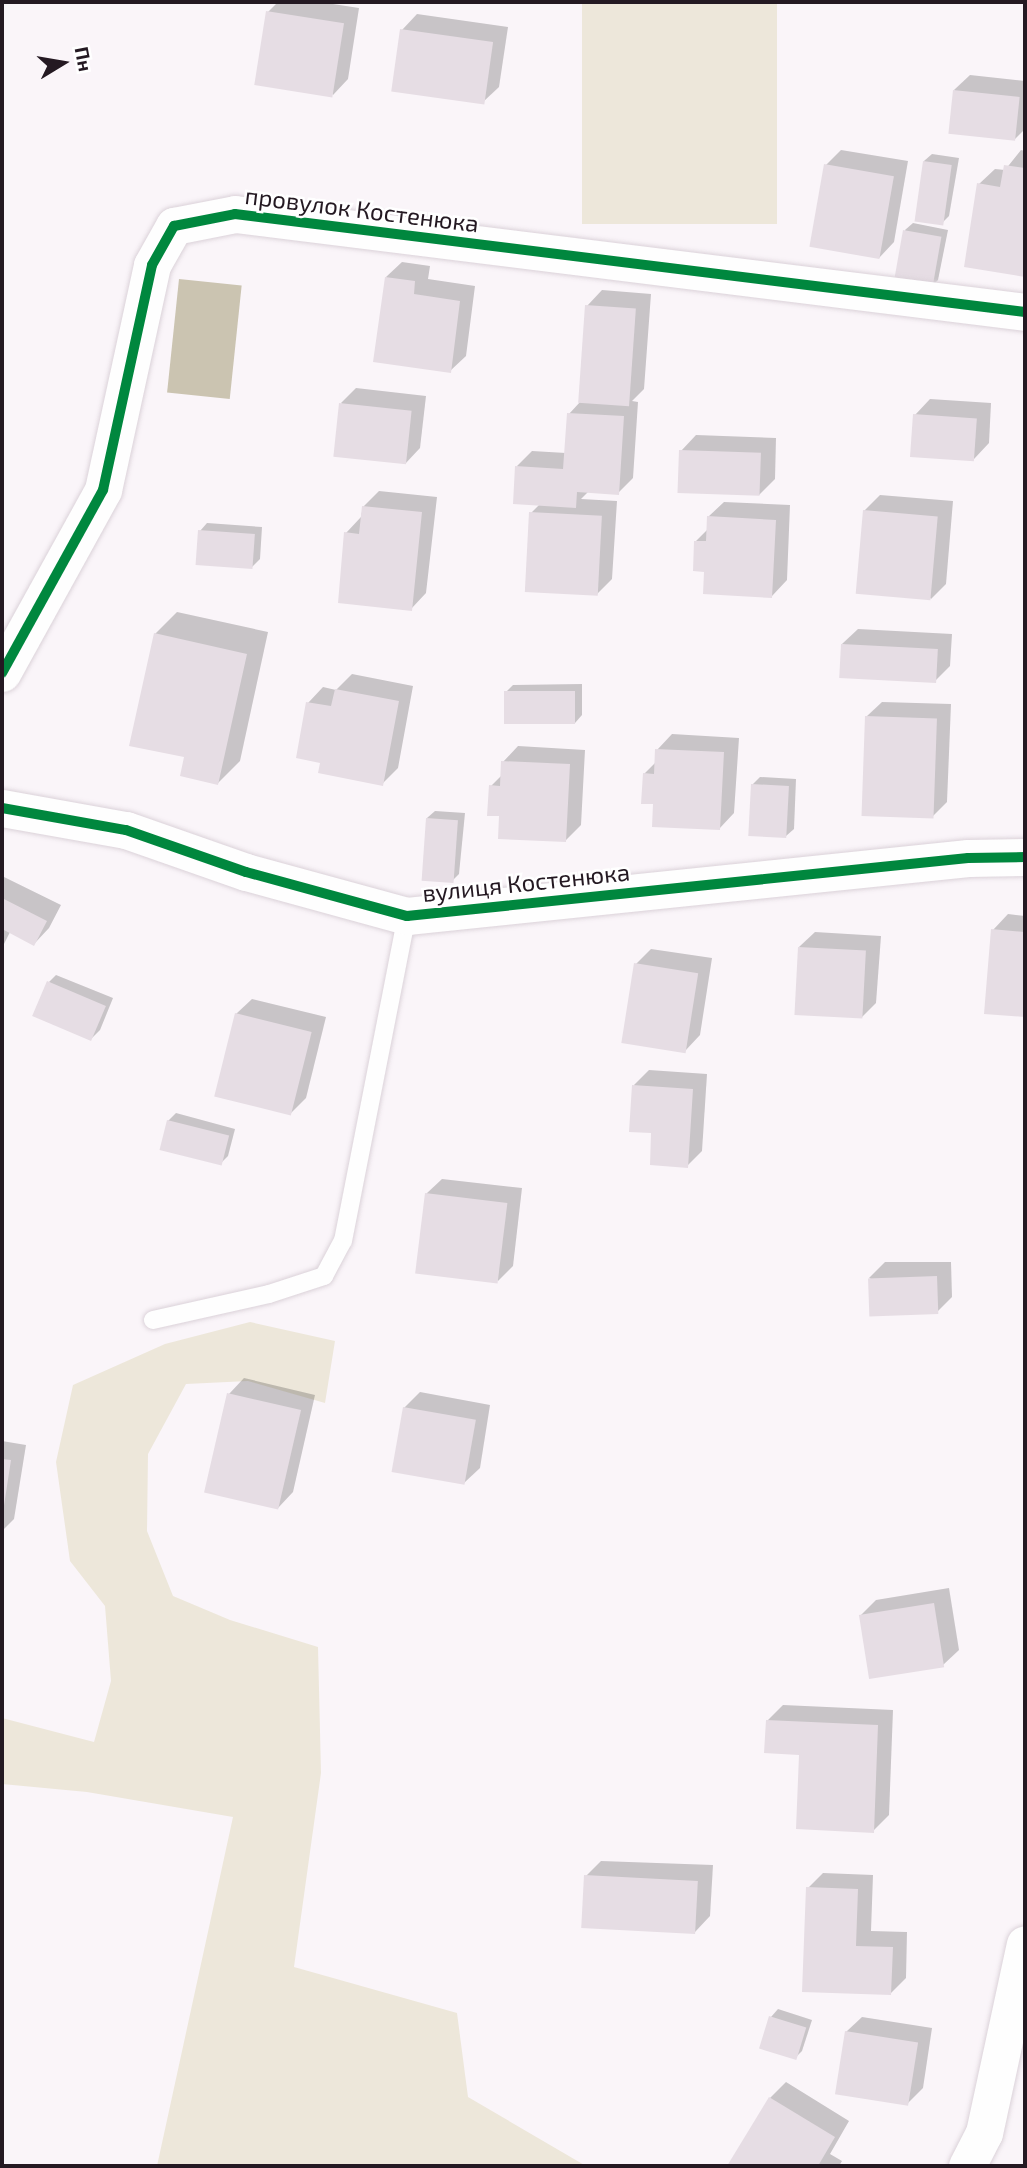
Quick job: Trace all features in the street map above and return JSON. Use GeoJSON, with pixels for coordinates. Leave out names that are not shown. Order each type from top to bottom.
{"type":"FeatureCollection","features":[{"type":"Feature","properties":{"kind":"street","name":"провулок Костенюка"},"geometry":{"type":"LineString","coordinates":[[2,673],[103,490],[152,265],[174,226],[235,214],[1025,312]]}},
{"type":"Feature","properties":{"kind":"street","name":"вулиця Костенюка"},"geometry":{"type":"LineString","coordinates":[[2,808],[126,830],[246,872],[407,916],[968,858],[1025,857]]}},
{"type":"Feature","properties":{"kind":"street"},"geometry":{"type":"LineString","coordinates":[[967,2166],[984,2133],[1025,1944]]}},
{"type":"Feature","properties":{"kind":"lane"},"geometry":{"type":"LineString","coordinates":[[153,1320],[269,1294],[324,1276],[343,1241],[407,916]]}},
{"type":"Feature","properties":{"kind":"shaded area"},"geometry":{"type":"Polygon","coordinates":[[[582,2],[777,2],[777,224],[582,224],[582,2]]]}},
{"type":"Feature","properties":{"kind":"shaded area"},"geometry":{"type":"Polygon","coordinates":[[[179,279],[242,286],[230,399],[167,392],[179,279]]]}},
{"type":"Feature","properties":{"kind":"shaded area"},"geometry":{"type":"Polygon","coordinates":[[[250,1322],[335,1341],[325,1403],[248,1381],[186,1384],[148,1454],[147,1531],[173,1596],[230,1620],[318,1647],[321,1773],[294,1967],[457,2013],[468,2097],[586,2166],[157,2166],[233,1817],[87,1792],[2,1784],[2,1718],[94,1742],[111,1681],[105,1606],[70,1561],[56,1462],[73,1385],[165,1344],[250,1322]]]}},
{"type":"Feature","properties":{"kind":"building"},"geometry":{"type":"Polygon","coordinates":[[[266,11],[344,23],[332,97],[254,85],[266,11]]]}},
{"type":"Feature","properties":{"kind":"building"},"geometry":{"type":"Polygon","coordinates":[[[400,29],[493,42],[484,104],[391,91],[400,29]]]}},
{"type":"Feature","properties":{"kind":"building"},"geometry":{"type":"Polygon","coordinates":[[[953,90],[1020,97],[1015,141],[948,134],[953,90]]]}},
{"type":"Feature","properties":{"kind":"building"},"geometry":{"type":"Polygon","coordinates":[[[923,161],[952,165],[943,225],[915,221],[923,161]]]}},
{"type":"Feature","properties":{"kind":"building"},"geometry":{"type":"Polygon","coordinates":[[[824,164],[894,176],[879,259],[809,247],[824,164]]]}},
{"type":"Feature","properties":{"kind":"building"},"geometry":{"type":"Polygon","coordinates":[[[1004,165],[1025,168],[1025,277],[964,267],[977,183],[1000,187],[1004,165]]]}},
{"type":"Feature","properties":{"kind":"building"},"geometry":{"type":"Polygon","coordinates":[[[903,230],[941,237],[932,289],[894,282],[903,230]]]}},
{"type":"Feature","properties":{"kind":"building"},"geometry":{"type":"Polygon","coordinates":[[[385,277],[415,281],[414,294],[460,301],[451,373],[373,362],[385,277]]]}},
{"type":"Feature","properties":{"kind":"building"},"geometry":{"type":"Polygon","coordinates":[[[585,305],[636,309],[629,406],[578,403],[585,305]]]}},
{"type":"Feature","properties":{"kind":"building"},"geometry":{"type":"Polygon","coordinates":[[[339,403],[412,411],[406,464],[333,457],[339,403]]]}},
{"type":"Feature","properties":{"kind":"building"},"geometry":{"type":"Polygon","coordinates":[[[567,413],[624,416],[619,495],[577,492],[576,508],[513,504],[515,466],[563,469],[567,413]]]}},
{"type":"Feature","properties":{"kind":"building"},"geometry":{"type":"Polygon","coordinates":[[[913,414],[977,418],[974,461],[910,457],[913,414]]]}},
{"type":"Feature","properties":{"kind":"building"},"geometry":{"type":"Polygon","coordinates":[[[679,450],[761,453],[759,496],[677,493],[679,450]]]}},
{"type":"Feature","properties":{"kind":"building"},"geometry":{"type":"Polygon","coordinates":[[[362,506],[422,512],[412,611],[338,603],[344,532],[359,534],[362,506]]]}},
{"type":"Feature","properties":{"kind":"building"},"geometry":{"type":"Polygon","coordinates":[[[863,510],[938,517],[930,600],[856,594],[863,510]]]}},
{"type":"Feature","properties":{"kind":"building"},"geometry":{"type":"Polygon","coordinates":[[[529,512],[602,516],[598,596],[525,592],[529,512]]]}},
{"type":"Feature","properties":{"kind":"building"},"geometry":{"type":"Polygon","coordinates":[[[707,516],[776,520],[772,598],[703,594],[704,572],[693,571],[694,541],[706,541],[707,516]]]}},
{"type":"Feature","properties":{"kind":"building"},"geometry":{"type":"Polygon","coordinates":[[[198,530],[255,534],[252,569],[196,565],[198,530]]]}},
{"type":"Feature","properties":{"kind":"building"},"geometry":{"type":"Polygon","coordinates":[[[154,633],[247,654],[218,785],[180,776],[184,757],[129,746],[154,633]]]}},
{"type":"Feature","properties":{"kind":"building"},"geometry":{"type":"Polygon","coordinates":[[[841,644],[938,649],[936,683],[839,678],[841,644]]]}},
{"type":"Feature","properties":{"kind":"building"},"geometry":{"type":"Polygon","coordinates":[[[335,689],[399,701],[383,786],[318,773],[320,763],[296,758],[306,702],[331,706],[335,689]]]}},
{"type":"Feature","properties":{"kind":"building"},"geometry":{"type":"Polygon","coordinates":[[[504,691],[575,691],[575,724],[504,724],[504,691]]]}},
{"type":"Feature","properties":{"kind":"building"},"geometry":{"type":"Polygon","coordinates":[[[865,716],[937,719],[933,818],[862,816],[865,716]]]}},
{"type":"Feature","properties":{"kind":"building"},"geometry":{"type":"Polygon","coordinates":[[[655,749],[724,752],[720,830],[652,827],[653,804],[641,804],[643,773],[654,774],[655,749]]]}},
{"type":"Feature","properties":{"kind":"building"},"geometry":{"type":"Polygon","coordinates":[[[501,761],[570,764],[566,842],[498,839],[499,816],[487,816],[489,785],[500,786],[501,761]]]}},
{"type":"Feature","properties":{"kind":"building"},"geometry":{"type":"Polygon","coordinates":[[[751,784],[789,786],[786,838],[748,836],[751,784]]]}},
{"type":"Feature","properties":{"kind":"building"},"geometry":{"type":"Polygon","coordinates":[[[426,818],[458,820],[454,883],[422,881],[426,818]]]}},
{"type":"Feature","properties":{"kind":"building"},"geometry":{"type":"Polygon","coordinates":[[[2,898],[47,921],[34,946],[4,930],[2,935],[2,898]]]}},
{"type":"Feature","properties":{"kind":"building"},"geometry":{"type":"Polygon","coordinates":[[[991,929],[1025,932],[1025,1017],[984,1014],[991,929]]]}},
{"type":"Feature","properties":{"kind":"building"},"geometry":{"type":"Polygon","coordinates":[[[798,947],[866,951],[862,1018],[794,1015],[798,947]]]}},
{"type":"Feature","properties":{"kind":"building"},"geometry":{"type":"Polygon","coordinates":[[[634,963],[698,973],[686,1053],[621,1043],[634,963]]]}},
{"type":"Feature","properties":{"kind":"building"},"geometry":{"type":"Polygon","coordinates":[[[47,981],[106,1006],[91,1041],[32,1016],[47,981]]]}},
{"type":"Feature","properties":{"kind":"building"},"geometry":{"type":"Polygon","coordinates":[[[235,1013],[312,1032],[291,1116],[214,1096],[235,1013]]]}},
{"type":"Feature","properties":{"kind":"building"},"geometry":{"type":"Polygon","coordinates":[[[632,1085],[693,1089],[688,1168],[650,1165],[651,1133],[629,1132],[632,1085]]]}},
{"type":"Feature","properties":{"kind":"building"},"geometry":{"type":"Polygon","coordinates":[[[167,1120],[229,1135],[222,1166],[160,1150],[167,1120]]]}},
{"type":"Feature","properties":{"kind":"building"},"geometry":{"type":"Polygon","coordinates":[[[425,1193],[507,1203],[498,1284],[415,1273],[425,1193]]]}},
{"type":"Feature","properties":{"kind":"building"},"geometry":{"type":"Polygon","coordinates":[[[937,1276],[938,1314],[869,1316],[868,1278],[937,1276]]]}},
{"type":"Feature","properties":{"kind":"building"},"geometry":{"type":"Polygon","coordinates":[[[227,1393],[301,1410],[278,1509],[204,1492],[227,1393]]]}},
{"type":"Feature","properties":{"kind":"building"},"geometry":{"type":"Polygon","coordinates":[[[403,1407],[476,1420],[464,1485],[392,1472],[403,1407]]]}},
{"type":"Feature","properties":{"kind":"building"},"geometry":{"type":"Polygon","coordinates":[[[2,1459],[11,1460],[3,1512],[2,1512],[2,1459]]]}},
{"type":"Feature","properties":{"kind":"building"},"geometry":{"type":"Polygon","coordinates":[[[934,1603],[944,1667],[869,1679],[859,1615],[934,1603]]]}},
{"type":"Feature","properties":{"kind":"building"},"geometry":{"type":"Polygon","coordinates":[[[766,1720],[878,1725],[874,1833],[796,1829],[799,1755],[764,1753],[766,1720]]]}},
{"type":"Feature","properties":{"kind":"building"},"geometry":{"type":"Polygon","coordinates":[[[584,1875],[698,1881],[695,1934],[581,1928],[584,1875]]]}},
{"type":"Feature","properties":{"kind":"building"},"geometry":{"type":"Polygon","coordinates":[[[806,1887],[858,1889],[856,1946],[893,1947],[891,1995],[802,1992],[806,1887]]]}},
{"type":"Feature","properties":{"kind":"building"},"geometry":{"type":"Polygon","coordinates":[[[769,2016],[806,2027],[796,2060],[759,2049],[769,2016]]]}},
{"type":"Feature","properties":{"kind":"building"},"geometry":{"type":"Polygon","coordinates":[[[845,2031],[918,2043],[908,2106],[835,2094],[845,2031]]]}},
{"type":"Feature","properties":{"kind":"building"},"geometry":{"type":"Polygon","coordinates":[[[769,2097],[835,2137],[818,2166],[727,2166],[769,2097]]]}},
{"type":"Feature","properties":{"kind":"cycle path"},"geometry":{"type":"LineString","coordinates":[[2,673],[103,490],[152,265],[174,226],[235,214],[1025,312]]}},
{"type":"Feature","properties":{"kind":"cycle path"},"geometry":{"type":"LineString","coordinates":[[2,808],[126,830],[246,872],[407,916],[968,858],[1025,857]]}}]}
